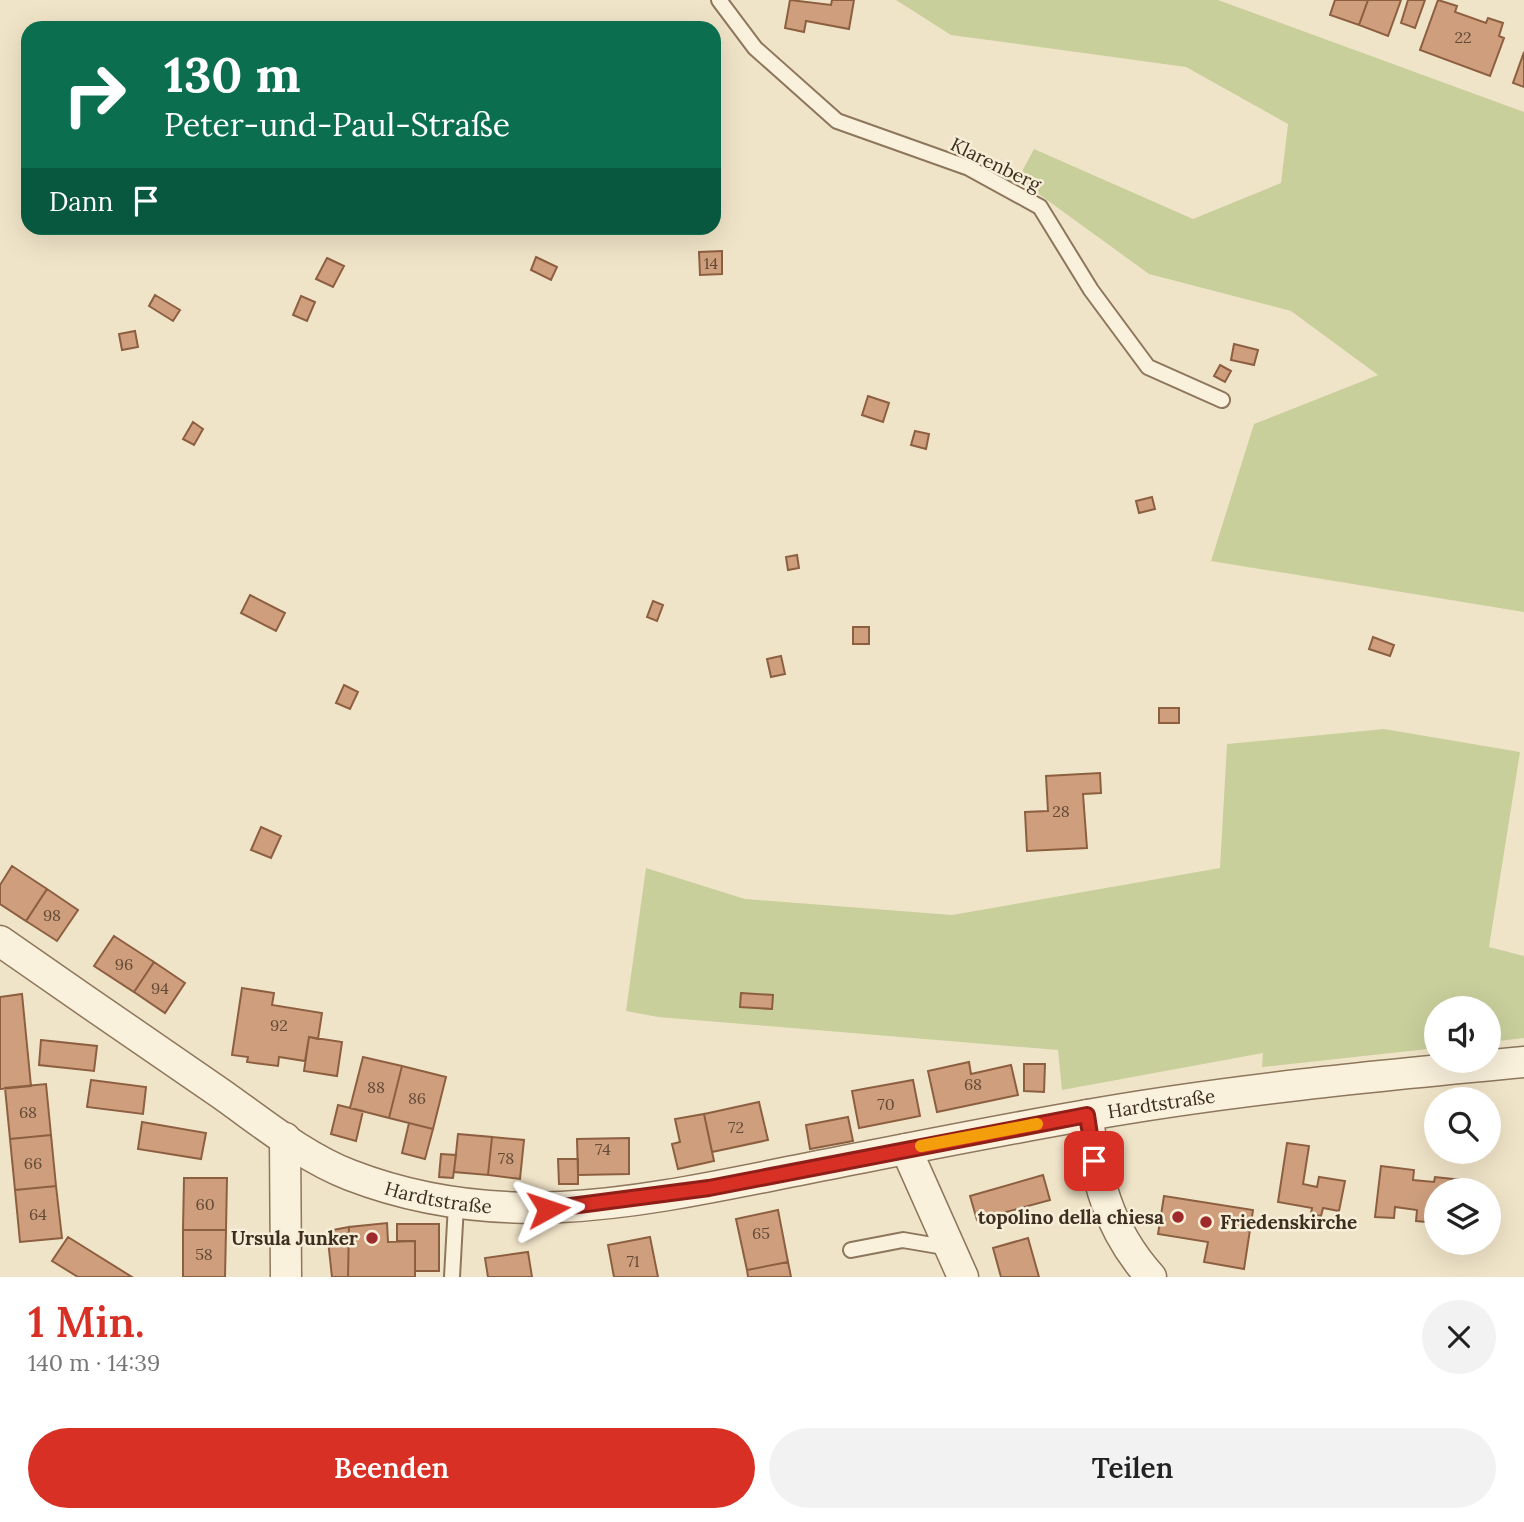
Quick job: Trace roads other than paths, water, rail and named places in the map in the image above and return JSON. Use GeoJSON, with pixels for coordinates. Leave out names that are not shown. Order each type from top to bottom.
{"type":"FeatureCollection","features":[{"type":"Feature","properties":{"kind":"street","name":"Hardtstraße"},"geometry":{"type":"LineString","coordinates":[[0,941],[285,1138],[346,1174],[423,1198],[456,1205],[525,1210],[570,1208],[709,1188],[1087,1115],[1288,1084],[1524,1062]]}},
{"type":"Feature","properties":{"kind":"street"},"geometry":{"type":"LineString","coordinates":[[1087,1115],[1098,1184],[1118,1234],[1151,1277]]}},
{"type":"Feature","properties":{"kind":"street"},"geometry":{"type":"LineString","coordinates":[[285,1138],[286,1277]]}},
{"type":"Feature","properties":{"kind":"street"},"geometry":{"type":"LineString","coordinates":[[906,1149],[953,1248],[963,1277]]}},
{"type":"Feature","properties":{"kind":"lane","name":"Klarenberg"},"geometry":{"type":"LineString","coordinates":[[719,0],[755,48],[836,121],[968,168],[1040,207],[1091,290],[1147,368],[1222,400]]}},
{"type":"Feature","properties":{"kind":"lane"},"geometry":{"type":"LineString","coordinates":[[452,1277],[456,1205]]}},
{"type":"Feature","properties":{"kind":"lane"},"geometry":{"type":"LineString","coordinates":[[851,1250],[903,1240],[953,1248]]}},
{"type":"Feature","properties":{"kind":"place","name":"topolino della chiesa"},"geometry":{"type":"Point","coordinates":[1178,1217]}},
{"type":"Feature","properties":{"kind":"place","name":"Friedenskirche"},"geometry":{"type":"Point","coordinates":[1206,1222]}},
{"type":"Feature","properties":{"kind":"place","name":"Ursula Junker"},"geometry":{"type":"Point","coordinates":[372,1238]}}]}
